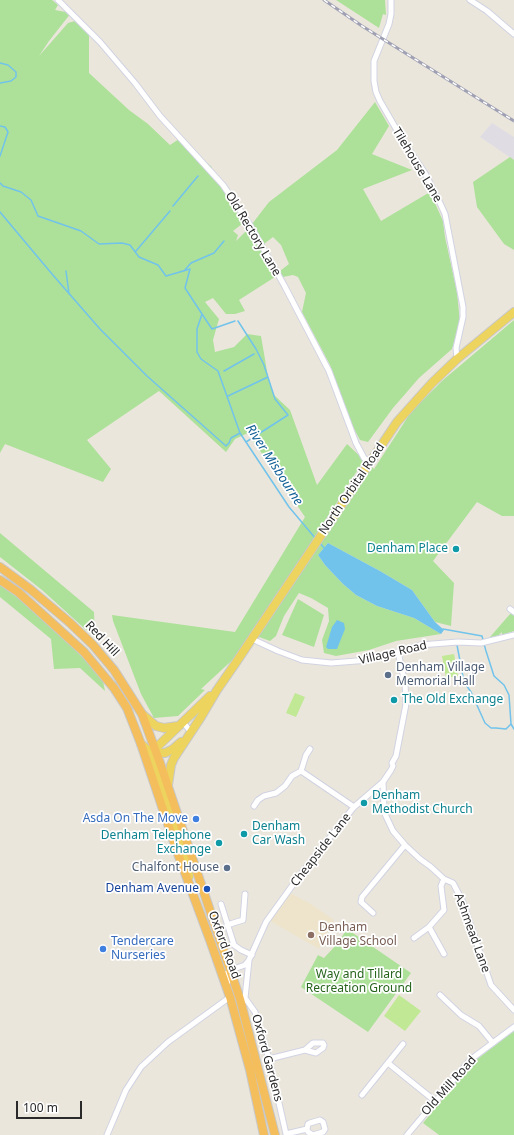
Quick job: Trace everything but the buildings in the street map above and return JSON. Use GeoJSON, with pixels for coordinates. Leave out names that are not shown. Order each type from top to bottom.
{"type":"FeatureCollection","features":[{"type":"Feature","properties":{"kind":"highway","name":"Red Hill"},"geometry":{"type":"LineString","coordinates":[[0,567],[30,589],[69,622],[93,645],[114,670],[142,714],[156,752]]}},
{"type":"Feature","properties":{"kind":"highway","name":"Red Hill"},"geometry":{"type":"LineString","coordinates":[[0,580],[18,592],[84,652],[114,688],[127,708],[149,767]]}},
{"type":"Feature","properties":{"kind":"highway","name":"Oxford Road"},"geometry":{"type":"LineString","coordinates":[[156,752],[231,970],[240,999],[274,1131]]}},
{"type":"Feature","properties":{"kind":"highway","name":"Oxford Road"},"geometry":{"type":"LineString","coordinates":[[149,767],[170,832],[230,997],[250,1070],[264,1135]]}},
{"type":"Feature","properties":{"kind":"main road","name":"North Orbital Road"},"geometry":{"type":"LineString","coordinates":[[168,785],[173,771],[174,758],[189,734],[217,690],[398,422],[432,383],[457,359],[514,312]]}},
{"type":"Feature","properties":{"kind":"main road","name":"North Orbital Road"},"geometry":{"type":"LineString","coordinates":[[156,752],[158,746],[217,690]]}},
{"type":"Feature","properties":{"kind":"main road"},"geometry":{"type":"LineString","coordinates":[[142,714],[156,726],[164,728],[180,724]]}},
{"type":"Feature","properties":{"kind":"main road"},"geometry":{"type":"LineString","coordinates":[[141,744],[150,752],[168,752],[178,746],[189,734]]}},
{"type":"Feature","properties":{"kind":"main road"},"geometry":{"type":"LineString","coordinates":[[156,752],[152,761],[184,852],[194,898]]}},
{"type":"Feature","properties":{"kind":"street","name":"Old Rectory Lane"},"geometry":{"type":"LineString","coordinates":[[58,0],[100,42],[135,82],[160,116],[223,185],[250,225],[284,286],[329,371],[356,443],[364,458],[370,462]]}},
{"type":"Feature","properties":{"kind":"street","name":"Tilehouse Lane"},"geometry":{"type":"LineString","coordinates":[[391,0],[389,24],[374,61],[375,87],[384,108],[402,139],[426,175],[445,214],[463,307],[463,317],[456,348],[457,359]]}},
{"type":"Feature","properties":{"kind":"street"},"geometry":{"type":"LineString","coordinates":[[470,0],[487,11],[514,34]]}},
{"type":"Feature","properties":{"kind":"street","name":"Village Road"},"geometry":{"type":"LineString","coordinates":[[252,639],[302,660],[331,663],[369,660],[420,645],[458,642],[484,643],[514,635]]}},
{"type":"Feature","properties":{"kind":"street","name":"Cheapside Lane"},"geometry":{"type":"LineString","coordinates":[[249,960],[266,922],[297,879],[354,807],[383,782],[393,766],[392,763],[396,756],[406,704],[405,683],[398,652]]}},
{"type":"Feature","properties":{"kind":"street"},"geometry":{"type":"LineString","coordinates":[[192,714],[201,717]]}},
{"type":"Feature","properties":{"kind":"street"},"geometry":{"type":"LineString","coordinates":[[180,724],[189,734]]}},
{"type":"Feature","properties":{"kind":"street"},"geometry":{"type":"LineString","coordinates":[[254,806],[258,800],[264,796],[276,793],[285,786],[292,776],[301,771],[306,755],[310,749]]}},
{"type":"Feature","properties":{"kind":"street"},"geometry":{"type":"LineString","coordinates":[[301,771],[354,807]]}},
{"type":"Feature","properties":{"kind":"street","name":"Ashmead Lane"},"geometry":{"type":"LineString","coordinates":[[383,782],[384,812],[393,831],[405,846],[444,879],[453,883],[462,900],[491,985],[514,1010]]}},
{"type":"Feature","properties":{"kind":"street"},"geometry":{"type":"LineString","coordinates":[[373,913],[361,902],[362,897],[405,846]]}},
{"type":"Feature","properties":{"kind":"street"},"geometry":{"type":"LineString","coordinates":[[414,938],[429,927],[444,910],[440,886],[444,879]]}},
{"type":"Feature","properties":{"kind":"street"},"geometry":{"type":"LineString","coordinates":[[228,925],[243,920],[245,894]]}},
{"type":"Feature","properties":{"kind":"street"},"geometry":{"type":"LineString","coordinates":[[221,904],[234,945],[241,950],[252,954]]}},
{"type":"Feature","properties":{"kind":"street"},"geometry":{"type":"LineString","coordinates":[[429,927],[444,954]]}},
{"type":"Feature","properties":{"kind":"street"},"geometry":{"type":"LineString","coordinates":[[107,1135],[126,1090],[141,1068],[168,1042],[230,997],[226,974],[231,970],[245,965],[249,960]]}},
{"type":"Feature","properties":{"kind":"street","name":"Oxford Gardens"},"geometry":{"type":"LineString","coordinates":[[249,960],[245,998],[255,1012],[269,1059],[286,1134]]}},
{"type":"Feature","properties":{"kind":"street"},"geometry":{"type":"LineString","coordinates":[[440,995],[461,1015],[479,1026],[493,1044]]}},
{"type":"Feature","properties":{"kind":"street","name":"Old Mill Road"},"geometry":{"type":"LineString","coordinates":[[407,1135],[470,1060],[514,1027]]}},
{"type":"Feature","properties":{"kind":"street"},"geometry":{"type":"LineString","coordinates":[[362,1094],[403,1044]]}},
{"type":"Feature","properties":{"kind":"street"},"geometry":{"type":"LineString","coordinates":[[269,1059],[305,1050]]}},
{"type":"Feature","properties":{"kind":"street"},"geometry":{"type":"LineString","coordinates":[[388,1063],[435,1101]]}},
{"type":"Feature","properties":{"kind":"street"},"geometry":{"type":"LineString","coordinates":[[274,1131],[284,1126]]}},
{"type":"Feature","properties":{"kind":"street"},"geometry":{"type":"LineString","coordinates":[[286,1134],[307,1129]]}},
{"type":"Feature","properties":{"kind":"shaded area"},"geometry":{"type":"Polygon","coordinates":[[[492,123],[514,137],[514,160],[480,137],[492,123]]]}},
{"type":"Feature","properties":{"kind":"shaded area","name":"Denham Village School"},"geometry":{"type":"Polygon","coordinates":[[[290,893],[311,904],[334,920],[319,949],[270,921],[290,893]]]}},
{"type":"Feature","properties":{"kind":"green space"},"geometry":{"type":"Polygon","coordinates":[[[0,0],[52,0],[58,5],[55,10],[71,13],[39,56],[68,23],[75,21],[89,35],[89,73],[170,145],[179,139],[212,167],[208,173],[222,184],[242,224],[233,231],[238,235],[236,241],[247,230],[264,255],[275,277],[239,300],[245,311],[235,314],[226,314],[213,298],[205,302],[219,319],[213,340],[215,352],[234,347],[247,334],[261,336],[268,377],[274,395],[290,410],[317,485],[347,444],[364,460],[240,653],[201,689],[205,690],[178,716],[154,718],[141,694],[112,615],[235,632],[305,517],[248,433],[235,439],[226,452],[159,391],[87,440],[111,469],[103,482],[5,444],[0,453],[0,0]]]}},
{"type":"Feature","properties":{"kind":"green space"},"geometry":{"type":"Polygon","coordinates":[[[336,0],[385,0],[386,15],[383,14],[379,28],[336,0]]]}},
{"type":"Feature","properties":{"kind":"green space"},"geometry":{"type":"Polygon","coordinates":[[[375,102],[389,126],[372,154],[412,170],[363,189],[381,221],[430,192],[443,221],[457,292],[460,323],[452,349],[419,378],[393,408],[368,442],[360,440],[352,425],[330,365],[302,312],[306,293],[298,277],[293,275],[283,277],[280,271],[289,264],[281,245],[273,237],[264,244],[252,224],[269,202],[337,150],[375,102]]]}},
{"type":"Feature","properties":{"kind":"green space"},"geometry":{"type":"Polygon","coordinates":[[[510,157],[514,160],[514,250],[504,244],[477,207],[473,182],[510,157]]]}},
{"type":"Feature","properties":{"kind":"green space"},"geometry":{"type":"Polygon","coordinates":[[[514,320],[514,516],[502,516],[477,502],[433,561],[454,583],[451,626],[435,622],[412,590],[328,543],[318,555],[325,565],[343,584],[356,595],[377,606],[414,618],[441,634],[396,641],[369,650],[336,656],[324,653],[322,640],[329,621],[328,608],[299,593],[284,616],[276,636],[270,641],[259,637],[251,643],[369,464],[374,469],[411,412],[443,380],[514,320]]]}},
{"type":"Feature","properties":{"kind":"green space"},"geometry":{"type":"Polygon","coordinates":[[[0,533],[94,612],[95,638],[42,590],[0,557],[0,533]]]}},
{"type":"Feature","properties":{"kind":"green space"},"geometry":{"type":"Polygon","coordinates":[[[0,585],[28,605],[102,676],[105,691],[80,668],[54,669],[51,639],[0,597],[0,585]]]}},
{"type":"Feature","properties":{"kind":"green space"},"geometry":{"type":"Polygon","coordinates":[[[298,599],[324,615],[314,647],[282,635],[298,599]]]}},
{"type":"Feature","properties":{"kind":"green space"},"geometry":{"type":"Polygon","coordinates":[[[510,614],[514,614],[514,631],[502,635],[502,632],[498,636],[490,637],[510,614]]]}},
{"type":"Feature","properties":{"kind":"green space"},"geometry":{"type":"Polygon","coordinates":[[[454,654],[458,676],[446,678],[442,656],[454,654]]]}},
{"type":"Feature","properties":{"kind":"green space"},"geometry":{"type":"Polygon","coordinates":[[[295,693],[305,697],[296,717],[286,713],[295,693]]]}},
{"type":"Feature","properties":{"kind":"green space","name":"Way and Tillard Recreation Ground"},"geometry":{"type":"Polygon","coordinates":[[[347,929],[411,973],[368,1032],[301,987],[318,955],[324,958],[337,944],[347,929]]]}},
{"type":"Feature","properties":{"kind":"green space"},"geometry":{"type":"Polygon","coordinates":[[[399,995],[421,1011],[405,1031],[384,1016],[399,995]]]}},
{"type":"Feature","properties":{"kind":"green space"},"geometry":{"type":"Polygon","coordinates":[[[514,1031],[514,1135],[439,1135],[423,1123],[472,1063],[514,1031]]]}},
{"type":"Feature","properties":{"kind":"water"},"geometry":{"type":"Polygon","coordinates":[[[328,543],[412,590],[435,622],[444,630],[441,634],[414,618],[377,606],[356,595],[343,584],[325,565],[318,555],[328,543]]]}},
{"type":"Feature","properties":{"kind":"water"},"geometry":{"type":"Polygon","coordinates":[[[337,620],[344,623],[345,629],[337,649],[328,649],[326,647],[332,627],[337,620]]]}},
{"type":"Feature","properties":{"kind":"waterway","name":"River Misbourne"},"geometry":{"type":"LineString","coordinates":[[0,63],[8,65],[16,72],[16,77],[11,81],[0,83]]}},
{"type":"Feature","properties":{"kind":"waterway","name":"River Misbourne"},"geometry":{"type":"LineString","coordinates":[[0,126],[5,127],[8,132],[0,156]]}},
{"type":"Feature","properties":{"kind":"waterway"},"geometry":{"type":"LineString","coordinates":[[173,206],[198,176]]}},
{"type":"Feature","properties":{"kind":"waterway","name":"River Misbourne"},"geometry":{"type":"LineString","coordinates":[[0,183],[3,186],[21,192],[31,200],[38,216],[81,231],[99,244],[122,243],[130,245],[139,257],[158,265],[166,276],[190,269],[185,288],[202,314],[197,329],[197,352],[201,359],[218,371],[240,433],[289,507],[316,539]]}},
{"type":"Feature","properties":{"kind":"waterway"},"geometry":{"type":"LineString","coordinates":[[136,251],[170,211]]}},
{"type":"Feature","properties":{"kind":"waterway"},"geometry":{"type":"LineString","coordinates":[[0,212],[100,329],[147,376],[226,446],[231,438],[240,433]]}},
{"type":"Feature","properties":{"kind":"waterway"},"geometry":{"type":"LineString","coordinates":[[184,271],[191,263],[214,253],[224,241]]}},
{"type":"Feature","properties":{"kind":"waterway"},"geometry":{"type":"LineString","coordinates":[[66,271],[69,294]]}},
{"type":"Feature","properties":{"kind":"waterway"},"geometry":{"type":"LineString","coordinates":[[202,314],[212,329],[235,321]]}},
{"type":"Feature","properties":{"kind":"waterway"},"geometry":{"type":"LineString","coordinates":[[238,321],[256,349],[264,365],[275,399],[288,415],[246,442]]}},
{"type":"Feature","properties":{"kind":"waterway"},"geometry":{"type":"LineString","coordinates":[[224,371],[254,354]]}},
{"type":"Feature","properties":{"kind":"waterway"},"geometry":{"type":"LineString","coordinates":[[228,396],[268,377]]}},
{"type":"Feature","properties":{"kind":"waterway","name":"River Misbourne"},"geometry":{"type":"LineString","coordinates":[[320,543],[325,549]]}},
{"type":"Feature","properties":{"kind":"waterway","name":"River Misbourne"},"geometry":{"type":"LineString","coordinates":[[443,629],[482,636],[483,640]]}},
{"type":"Feature","properties":{"kind":"waterway"},"geometry":{"type":"LineString","coordinates":[[455,644],[457,645],[464,682],[471,692],[485,723],[491,728],[506,729],[511,724]]}},
{"type":"Feature","properties":{"kind":"waterway","name":"River Misbourne"},"geometry":{"type":"LineString","coordinates":[[484,644],[494,676],[504,685],[509,695],[511,724],[514,729]]}},
{"type":"Feature","properties":{"kind":"waterway"},"geometry":{"type":"LineString","coordinates":[[413,650],[423,647]]}},
{"type":"Feature","properties":{"kind":"railway"},"geometry":{"type":"LineString","coordinates":[[324,0],[362,26],[514,121]]}},
{"type":"Feature","properties":{"kind":"place","name":"Denham Place"},"geometry":{"type":"Point","coordinates":[456,549]}},
{"type":"Feature","properties":{"kind":"place","name":"Denham Village Memorial Hall"},"geometry":{"type":"Point","coordinates":[388,675]}},
{"type":"Feature","properties":{"kind":"place","name":"The Old Exchange"},"geometry":{"type":"Point","coordinates":[394,700]}},
{"type":"Feature","properties":{"kind":"place","name":"Denham Methodist Church"},"geometry":{"type":"Point","coordinates":[364,803]}},
{"type":"Feature","properties":{"kind":"place","name":"Asda On The Move"},"geometry":{"type":"Point","coordinates":[196,819]}},
{"type":"Feature","properties":{"kind":"place","name":"Denham Car Wash"},"geometry":{"type":"Point","coordinates":[244,834]}},
{"type":"Feature","properties":{"kind":"place","name":"Denham Telephone Exchange"},"geometry":{"type":"Point","coordinates":[219,843]}},
{"type":"Feature","properties":{"kind":"place","name":"Chalfont House"},"geometry":{"type":"Point","coordinates":[227,868]}},
{"type":"Feature","properties":{"kind":"place","name":"Denham Avenue"},"geometry":{"type":"Point","coordinates":[207,889]}},
{"type":"Feature","properties":{"kind":"place","name":"Denham Village School"},"geometry":{"type":"Point","coordinates":[311,935]}},
{"type":"Feature","properties":{"kind":"place","name":"Tendercare Nurseries"},"geometry":{"type":"Point","coordinates":[103,949]}}]}
